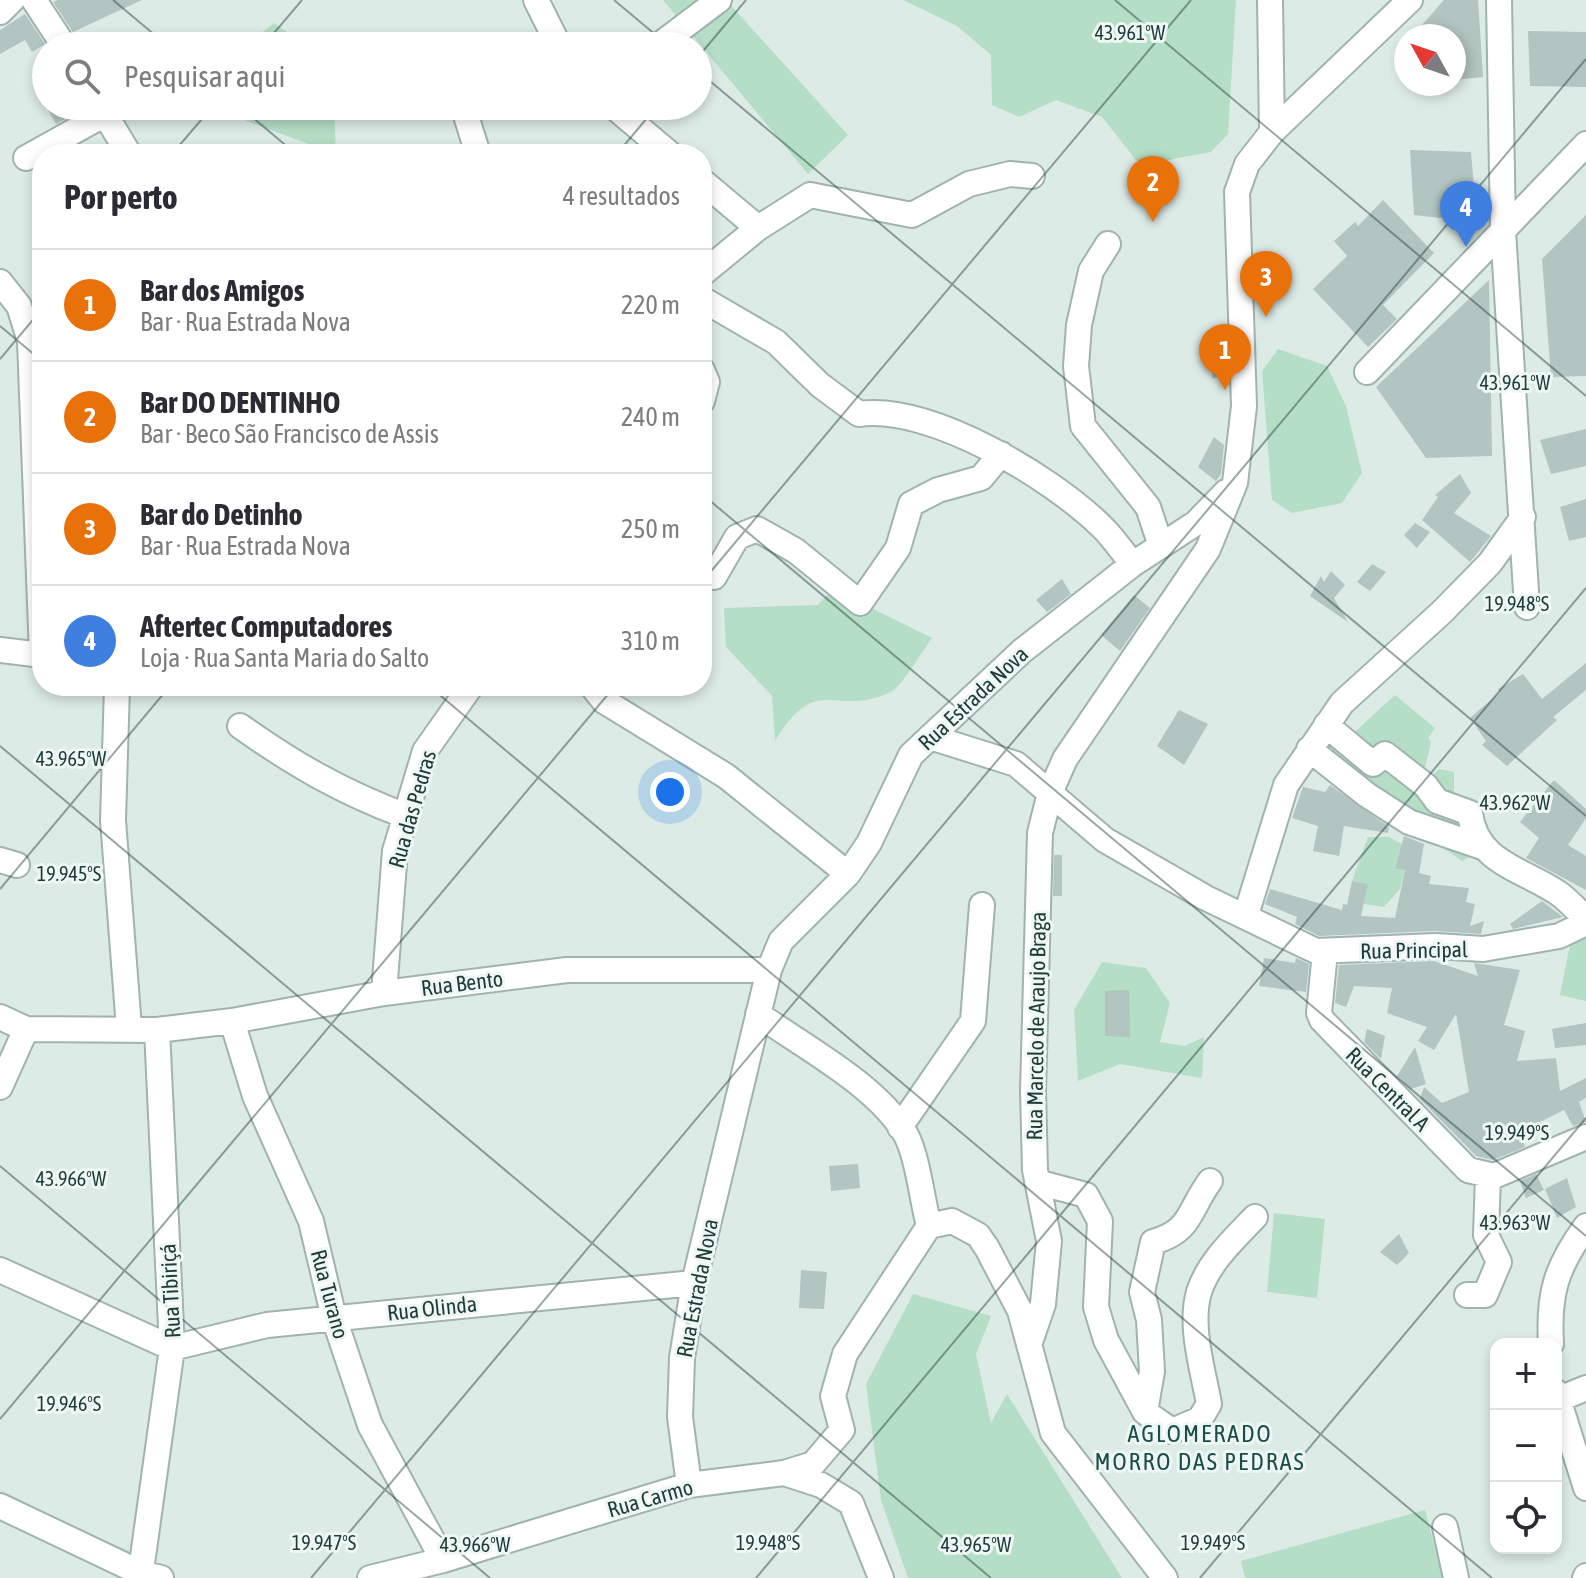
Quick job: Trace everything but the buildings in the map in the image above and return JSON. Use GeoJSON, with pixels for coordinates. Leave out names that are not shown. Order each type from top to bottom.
{"type":"FeatureCollection","features":[{"type":"Feature","properties":{"kind":"street"},"geometry":{"type":"LineString","coordinates":[[0,12],[12,0]]}},
{"type":"Feature","properties":{"kind":"street"},"geometry":{"type":"LineString","coordinates":[[34,0],[55,32]]}},
{"type":"Feature","properties":{"kind":"street"},"geometry":{"type":"LineString","coordinates":[[536,0],[552,32]]}},
{"type":"Feature","properties":{"kind":"street"},"geometry":{"type":"LineString","coordinates":[[677,32],[719,0]]}},
{"type":"Feature","properties":{"kind":"street"},"geometry":{"type":"LineString","coordinates":[[1270,0],[1272,132]]}},
{"type":"Feature","properties":{"kind":"street"},"geometry":{"type":"LineString","coordinates":[[1235,483],[1244,406],[1237,192],[1247,164],[1272,132],[1410,0]]}},
{"type":"Feature","properties":{"kind":"street"},"geometry":{"type":"LineString","coordinates":[[1499,0],[1503,231],[1527,607]]}},
{"type":"Feature","properties":{"kind":"street"},"geometry":{"type":"LineString","coordinates":[[48,144],[86,120]]}},
{"type":"Feature","properties":{"kind":"street"},"geometry":{"type":"LineString","coordinates":[[108,120],[123,144]]}},
{"type":"Feature","properties":{"kind":"street"},"geometry":{"type":"LineString","coordinates":[[467,120],[475,144]]}},
{"type":"Feature","properties":{"kind":"street"},"geometry":{"type":"LineString","coordinates":[[630,120],[658,144]]}},
{"type":"Feature","properties":{"kind":"street"},"geometry":{"type":"LineString","coordinates":[[1367,372],[1586,144]]}},
{"type":"Feature","properties":{"kind":"street"},"geometry":{"type":"LineString","coordinates":[[26,158],[32,154]]}},
{"type":"Feature","properties":{"kind":"street"},"geometry":{"type":"LineString","coordinates":[[712,266],[758,228],[810,195],[912,215],[969,184],[1010,174],[1032,176]]}},
{"type":"Feature","properties":{"kind":"street"},"geometry":{"type":"LineString","coordinates":[[712,189],[758,228]]}},
{"type":"Feature","properties":{"kind":"street"},"geometry":{"type":"LineString","coordinates":[[1108,244],[1091,271],[1079,325],[1076,366],[1083,426],[1148,507],[1161,546]]}},
{"type":"Feature","properties":{"kind":"street"},"geometry":{"type":"LineString","coordinates":[[0,282],[19,306],[30,341],[32,393]]}},
{"type":"Feature","properties":{"kind":"street"},"geometry":{"type":"LineString","coordinates":[[712,305],[776,342],[820,385],[859,414],[882,411],[909,417],[1001,454],[1063,494],[1103,527],[1133,564]]}},
{"type":"Feature","properties":{"kind":"street"},"geometry":{"type":"LineString","coordinates":[[718,577],[737,537],[757,529],[796,551],[860,603],[898,548],[911,504],[938,490],[981,478],[1001,454]]}},
{"type":"Feature","properties":{"kind":"street","name":"Rua Estrada Nova"},"geometry":{"type":"LineString","coordinates":[[689,1485],[680,1417],[682,1358],[694,1283],[769,970],[781,941],[848,874],[869,843],[911,755],[1022,651],[1133,564],[1196,523],[1235,483]]}},
{"type":"Feature","properties":{"kind":"street","name":"Rua Marcelo de Araujo Braga"},"geometry":{"type":"LineString","coordinates":[[1029,1345],[1043,1304],[1049,1241],[1037,1182],[1034,995],[1040,833],[1050,793],[1065,759],[1208,549],[1235,483]]}},
{"type":"Feature","properties":{"kind":"street"},"geometry":{"type":"LineString","coordinates":[[1246,915],[1286,785],[1309,749],[1342,703],[1442,612],[1490,563],[1523,517]]}},
{"type":"Feature","properties":{"kind":"street"},"geometry":{"type":"LineString","coordinates":[[0,650],[32,654]]}},
{"type":"Feature","properties":{"kind":"street"},"geometry":{"type":"LineString","coordinates":[[117,696],[113,820],[129,1028]]}},
{"type":"Feature","properties":{"kind":"street","name":"Rua das Pedras"},"geometry":{"type":"LineString","coordinates":[[384,993],[395,851],[425,751],[464,696]]}},
{"type":"Feature","properties":{"kind":"street"},"geometry":{"type":"LineString","coordinates":[[600,696],[726,776],[848,874]]}},
{"type":"Feature","properties":{"kind":"street"},"geometry":{"type":"LineString","coordinates":[[1326,725],[1373,764],[1385,754],[1426,786],[1437,801],[1470,813],[1472,829],[1485,848],[1509,870],[1558,893],[1586,921]]}},
{"type":"Feature","properties":{"kind":"street"},"geometry":{"type":"LineString","coordinates":[[240,726],[291,762],[345,793],[406,816]]}},
{"type":"Feature","properties":{"kind":"street"},"geometry":{"type":"LineString","coordinates":[[930,737],[1016,764],[1050,793]]}},
{"type":"Feature","properties":{"kind":"street"},"geometry":{"type":"LineString","coordinates":[[1309,749],[1367,795],[1409,822],[1485,848]]}},
{"type":"Feature","properties":{"kind":"street","name":"Rua Principal"},"geometry":{"type":"LineString","coordinates":[[1050,793],[1105,840],[1206,898],[1325,952],[1436,946],[1483,949],[1559,936],[1586,921]]}},
{"type":"Feature","properties":{"kind":"street"},"geometry":{"type":"LineString","coordinates":[[900,1127],[973,1021],[982,905]]}},
{"type":"Feature","properties":{"kind":"street","name":"Rua Central A"},"geometry":{"type":"LineString","coordinates":[[1325,952],[1319,1013],[1322,1020],[1468,1170],[1488,1175]]}},
{"type":"Feature","properties":{"kind":"street","name":"Rua Bento"},"geometry":{"type":"LineString","coordinates":[[157,1030],[232,1021],[384,993],[567,970],[769,970]]}},
{"type":"Feature","properties":{"kind":"street"},"geometry":{"type":"LineString","coordinates":[[758,1014],[851,1079],[887,1110],[906,1136],[929,1226]]}},
{"type":"Feature","properties":{"kind":"street"},"geometry":{"type":"LineString","coordinates":[[0,1017],[26,1029],[157,1030]]}},
{"type":"Feature","properties":{"kind":"street","name":"Rua Turano"},"geometry":{"type":"LineString","coordinates":[[232,1021],[255,1096],[311,1221],[334,1318],[370,1425],[443,1560]]}},
{"type":"Feature","properties":{"kind":"street"},"geometry":{"type":"LineString","coordinates":[[0,1087],[26,1029]]}},
{"type":"Feature","properties":{"kind":"street","name":"Rua Tibiriçá"},"geometry":{"type":"LineString","coordinates":[[147,1576],[172,1348],[157,1030]]}},
{"type":"Feature","properties":{"kind":"street"},"geometry":{"type":"LineString","coordinates":[[1467,1295],[1485,1295],[1499,1262],[1486,1235],[1488,1175],[1528,1164],[1586,1137]]}},
{"type":"Feature","properties":{"kind":"street"},"geometry":{"type":"LineString","coordinates":[[1145,1412],[1152,1371],[1149,1320],[1142,1292],[1147,1259],[1153,1242],[1172,1237],[1188,1224],[1195,1202],[1210,1181]]}},
{"type":"Feature","properties":{"kind":"street"},"geometry":{"type":"LineString","coordinates":[[1037,1182],[1086,1195],[1100,1221],[1096,1307],[1106,1340],[1145,1412],[1172,1431],[1200,1419],[1209,1404],[1197,1341],[1199,1293],[1220,1255],[1255,1217]]}},
{"type":"Feature","properties":{"kind":"street"},"geometry":{"type":"LineString","coordinates":[[784,1473],[813,1464],[842,1430],[833,1396],[845,1354],[929,1226],[952,1221],[978,1235],[1020,1311],[1053,1433],[1165,1578]]}},
{"type":"Feature","properties":{"kind":"street"},"geometry":{"type":"LineString","coordinates":[[1551,1338],[1549,1302],[1571,1247],[1586,1226]]}},
{"type":"Feature","properties":{"kind":"street"},"geometry":{"type":"LineString","coordinates":[[0,1270],[172,1348]]}},
{"type":"Feature","properties":{"kind":"street","name":"Rua Olinda"},"geometry":{"type":"LineString","coordinates":[[172,1348],[267,1325],[694,1283]]}},
{"type":"Feature","properties":{"kind":"street"},"geometry":{"type":"LineString","coordinates":[[1562,1395],[1586,1388]]}},
{"type":"Feature","properties":{"kind":"street"},"geometry":{"type":"LineString","coordinates":[[1561,1410],[1586,1488]]}},
{"type":"Feature","properties":{"kind":"street","name":"Rua Carmo"},"geometry":{"type":"LineString","coordinates":[[370,1578],[443,1560],[689,1485],[784,1473],[821,1485],[851,1503],[872,1548],[881,1578]]}},
{"type":"Feature","properties":{"kind":"street"},"geometry":{"type":"LineString","coordinates":[[0,1506],[147,1576]]}},
{"type":"Feature","properties":{"kind":"street"},"geometry":{"type":"LineString","coordinates":[[1445,1527],[1456,1578]]}},
{"type":"Feature","properties":{"kind":"green space"},"geometry":{"type":"Polygon","coordinates":[[[663,0],[726,0],[848,135],[808,174],[712,59],[712,32],[690,32],[663,0]]]}},
{"type":"Feature","properties":{"kind":"green space"},"geometry":{"type":"Polygon","coordinates":[[[903,0],[1236,0],[1228,134],[1211,152],[1140,165],[1102,117],[1056,100],[1019,117],[992,105],[991,55],[957,26],[903,0]]]}},
{"type":"Feature","properties":{"kind":"green space"},"geometry":{"type":"Polygon","coordinates":[[[274,23],[287,32],[263,32],[274,23]]]}},
{"type":"Feature","properties":{"kind":"green space"},"geometry":{"type":"Polygon","coordinates":[[[244,120],[335,120],[336,144],[309,144],[244,120]]]}},
{"type":"Feature","properties":{"kind":"green space"},"geometry":{"type":"Polygon","coordinates":[[[1278,349],[1327,366],[1346,406],[1362,473],[1342,503],[1292,513],[1272,500],[1262,371],[1278,349]]]}},
{"type":"Feature","properties":{"kind":"green space"},"geometry":{"type":"Polygon","coordinates":[[[833,589],[932,638],[891,692],[855,701],[816,701],[803,707],[775,741],[772,696],[726,647],[724,608],[818,605],[833,589]]]}},
{"type":"Feature","properties":{"kind":"green space"},"geometry":{"type":"Polygon","coordinates":[[[1395,695],[1435,728],[1428,738],[1431,742],[1423,776],[1427,780],[1439,769],[1454,772],[1454,798],[1485,848],[1462,861],[1309,754],[1334,723],[1347,739],[1395,695]]]}},
{"type":"Feature","properties":{"kind":"green space"},"geometry":{"type":"Polygon","coordinates":[[[1368,837],[1389,837],[1402,844],[1395,867],[1405,869],[1400,889],[1384,907],[1364,904],[1367,884],[1352,881],[1368,837]]]}},
{"type":"Feature","properties":{"kind":"green space"},"geometry":{"type":"Polygon","coordinates":[[[1572,934],[1586,937],[1586,1001],[1560,995],[1572,934]]]}},
{"type":"Feature","properties":{"kind":"green space"},"geometry":{"type":"Polygon","coordinates":[[[1102,962],[1146,968],[1170,1003],[1160,1042],[1185,1046],[1204,1037],[1202,1078],[1120,1064],[1078,1081],[1074,1010],[1102,962]]]}},
{"type":"Feature","properties":{"kind":"green space"},"geometry":{"type":"Polygon","coordinates":[[[1274,1213],[1325,1219],[1317,1298],[1267,1292],[1274,1213]]]}},
{"type":"Feature","properties":{"kind":"green space"},"geometry":{"type":"Polygon","coordinates":[[[913,1294],[991,1316],[976,1354],[991,1423],[1007,1394],[1122,1578],[908,1578],[881,1500],[866,1384],[913,1294]]]}},
{"type":"Feature","properties":{"kind":"green space"},"geometry":{"type":"Polygon","coordinates":[[[1425,1510],[1443,1578],[1245,1578],[1241,1561],[1425,1510]]]}},
{"type":"Feature","properties":{"kind":"place","name":"Bar DO DENTINHO"},"geometry":{"type":"Point","coordinates":[1153,222]}},
{"type":"Feature","properties":{"kind":"place","name":"Aftertec Computadores"},"geometry":{"type":"Point","coordinates":[1466,247]}},
{"type":"Feature","properties":{"kind":"place","name":"Bar do Detinho"},"geometry":{"type":"Point","coordinates":[1266,317]}},
{"type":"Feature","properties":{"kind":"place","name":"Bar dos Amigos"},"geometry":{"type":"Point","coordinates":[1225,390]}},
{"type":"Feature","properties":{"kind":"district","name":"AGLOMERADO MORRO DAS PEDRAS"},"geometry":{"type":"Point","coordinates":[1200,1447]}}]}
